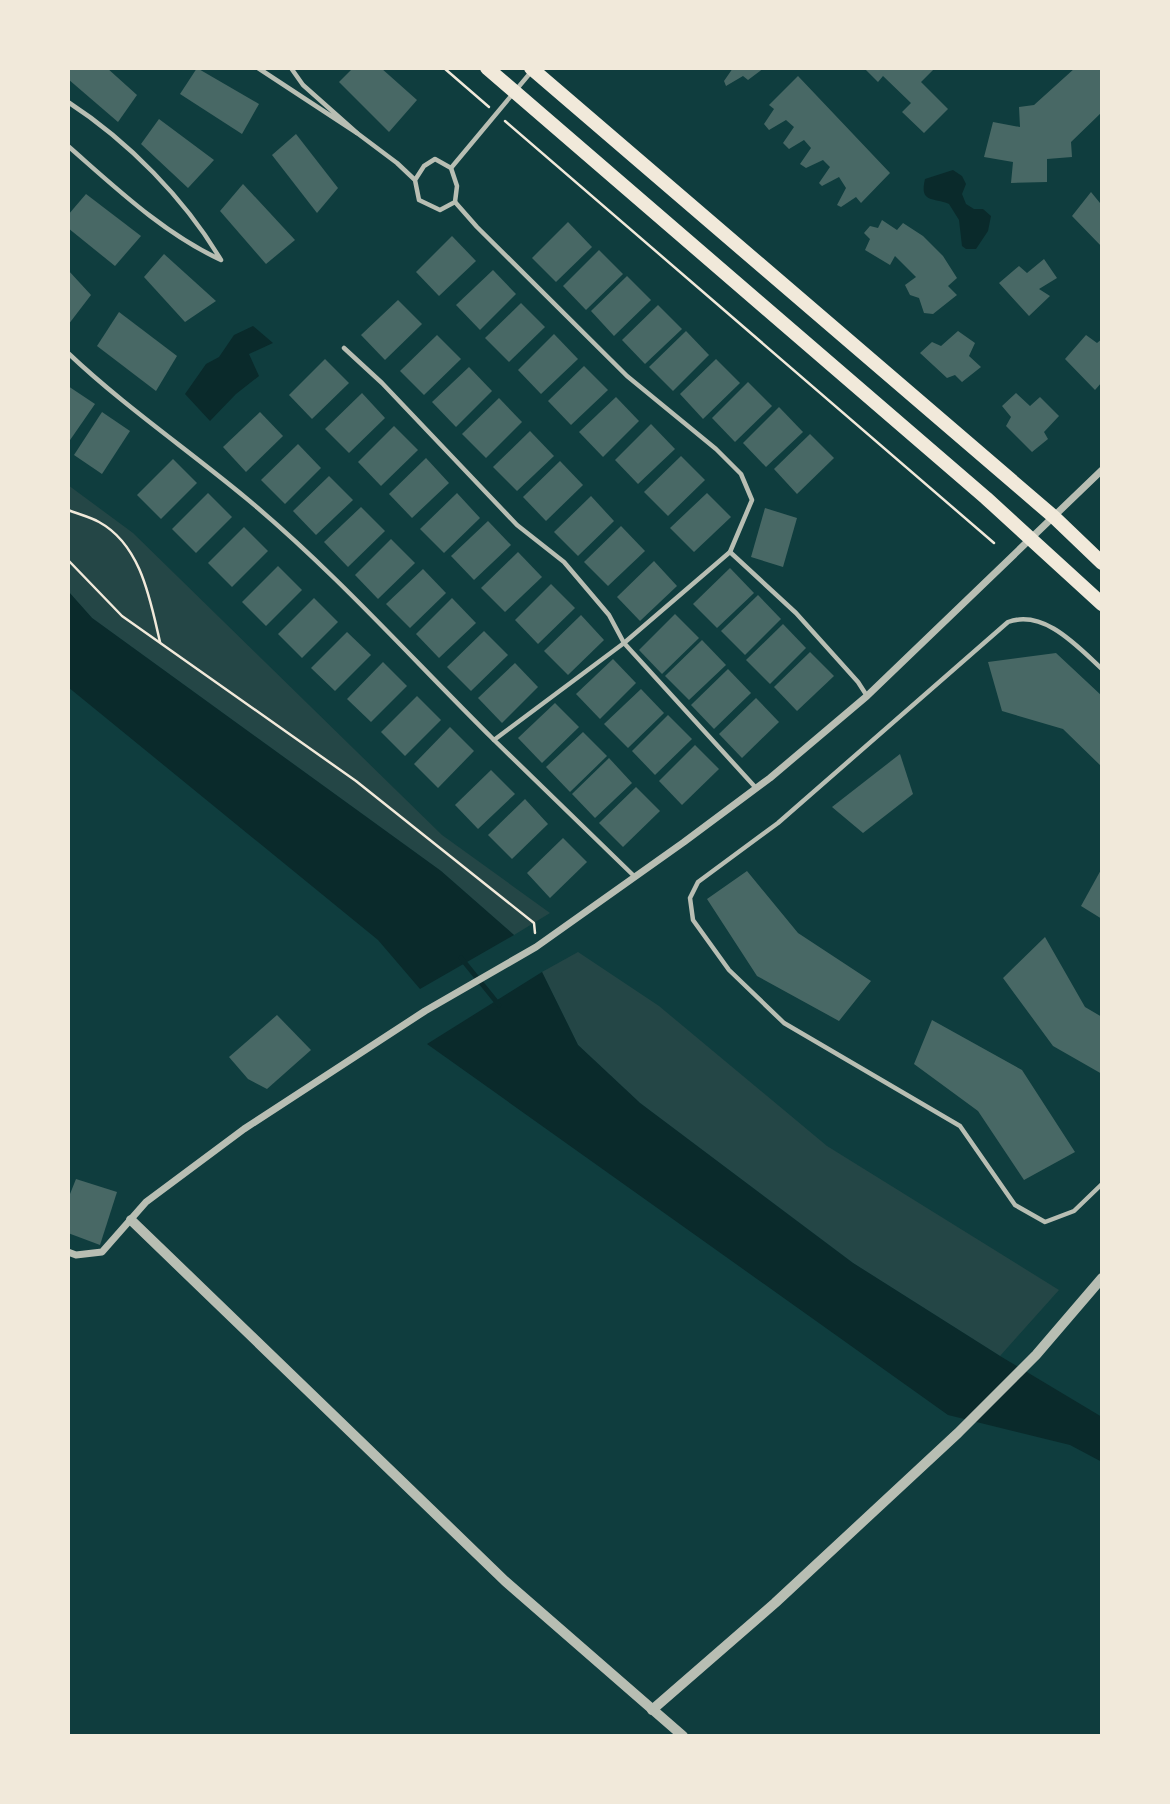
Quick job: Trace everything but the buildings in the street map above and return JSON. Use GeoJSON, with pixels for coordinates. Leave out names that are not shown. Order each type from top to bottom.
{"type":"FeatureCollection","features":[{"type":"Feature","properties":{"kind":"main road"},"geometry":{"type":"LineString","coordinates":[[486,68],[976,488],[1102,604]]}},
{"type":"Feature","properties":{"kind":"main road"},"geometry":{"type":"LineString","coordinates":[[532,69],[1054,517],[1102,563]]}},
{"type":"Feature","properties":{"kind":"street"},"geometry":{"type":"LineString","coordinates":[[68,1252],[76,1255],[103,1252],[146,1202],[244,1129],[425,1011],[536,947],[756,788],[867,696],[1102,470]]}},
{"type":"Feature","properties":{"kind":"street"},"geometry":{"type":"LineString","coordinates":[[131,1220],[505,1581],[683,1736]]}},
{"type":"Feature","properties":{"kind":"street"},"geometry":{"type":"LineString","coordinates":[[652,1710],[775,1603],[958,1433],[1036,1355],[1102,1278]]}},
{"type":"Feature","properties":{"kind":"lane"},"geometry":{"type":"LineString","coordinates":[[258,68],[357,133],[397,163],[415,180],[419,200],[440,210],[455,202]]}},
{"type":"Feature","properties":{"kind":"lane"},"geometry":{"type":"LineString","coordinates":[[291,68],[303,85],[357,133]]}},
{"type":"Feature","properties":{"kind":"lane"},"geometry":{"type":"LineString","coordinates":[[451,168],[532,69]]}},
{"type":"Feature","properties":{"kind":"lane"},"geometry":{"type":"LineString","coordinates":[[68,102],[86,113],[156,175],[205,233],[221,260],[200,250],[138,208],[68,146]]}},
{"type":"Feature","properties":{"kind":"lane"},"geometry":{"type":"LineString","coordinates":[[415,180],[424,166],[435,159],[451,168],[457,186],[455,202],[627,376],[716,449],[741,474],[752,500],[730,552],[624,643],[494,740]]}},
{"type":"Feature","properties":{"kind":"lane"},"geometry":{"type":"LineString","coordinates":[[344,348],[382,383],[517,525],[564,562],[609,615],[624,643],[756,788]]}},
{"type":"Feature","properties":{"kind":"lane"},"geometry":{"type":"LineString","coordinates":[[68,353],[104,387],[247,499],[338,583],[635,877]]}},
{"type":"Feature","properties":{"kind":"lane"},"geometry":{"type":"LineString","coordinates":[[730,552],[796,613],[858,682],[867,696]]}},
{"type":"Feature","properties":{"kind":"lane"},"geometry":{"type":"LineString","coordinates":[[1102,670],[1054,628],[1021,617],[1008,622],[778,823],[698,882],[690,898],[693,920],[729,970],[784,1023],[960,1126],[1015,1205],[1045,1222],[1074,1211],[1102,1184]]}},
{"type":"Feature","properties":{"kind":"path"},"geometry":{"type":"LineString","coordinates":[[444,68],[994,543]]}},
{"type":"Feature","properties":{"kind":"path"},"geometry":{"type":"LineString","coordinates":[[68,510],[101,523],[131,550],[149,596],[160,642]]}},
{"type":"Feature","properties":{"kind":"path"},"geometry":{"type":"LineString","coordinates":[[68,560],[122,615],[356,780],[534,923],[536,947]]}},
{"type":"Feature","properties":{"kind":"shaded area"},"geometry":{"type":"Polygon","coordinates":[[[953,170],[962,176],[966,184],[962,194],[966,204],[974,209],[983,209],[991,216],[988,231],[976,249],[962,246],[959,220],[949,204],[929,198],[924,192],[925,179],[953,170]]]}},
{"type":"Feature","properties":{"kind":"shaded area"},"geometry":{"type":"Polygon","coordinates":[[[253,326],[273,343],[249,354],[259,376],[236,394],[210,421],[185,394],[206,364],[219,357],[234,335],[253,326]]]}},
{"type":"Feature","properties":{"kind":"shaded area"},"geometry":{"type":"Polygon","coordinates":[[[68,485],[133,533],[442,835],[550,913],[514,935],[441,871],[92,618],[68,591],[68,485]]]}},
{"type":"Feature","properties":{"kind":"shaded area"},"geometry":{"type":"Polygon","coordinates":[[[68,591],[92,618],[441,871],[514,935],[420,989],[378,940],[68,687],[68,591]]]}},
{"type":"Feature","properties":{"kind":"shaded area"},"geometry":{"type":"Polygon","coordinates":[[[578,952],[659,1006],[827,1146],[1059,1290],[1000,1356],[853,1263],[640,1103],[578,1045],[542,972],[578,952]]]}},
{"type":"Feature","properties":{"kind":"shaded area"},"geometry":{"type":"Polygon","coordinates":[[[542,972],[578,1045],[640,1103],[853,1263],[1102,1417],[1102,1462],[1070,1445],[948,1415],[427,1044],[542,972]]]}},
{"type":"Feature","properties":{"kind":"waterway"},"geometry":{"type":"LineString","coordinates":[[461,958],[499,1005]]}}]}
